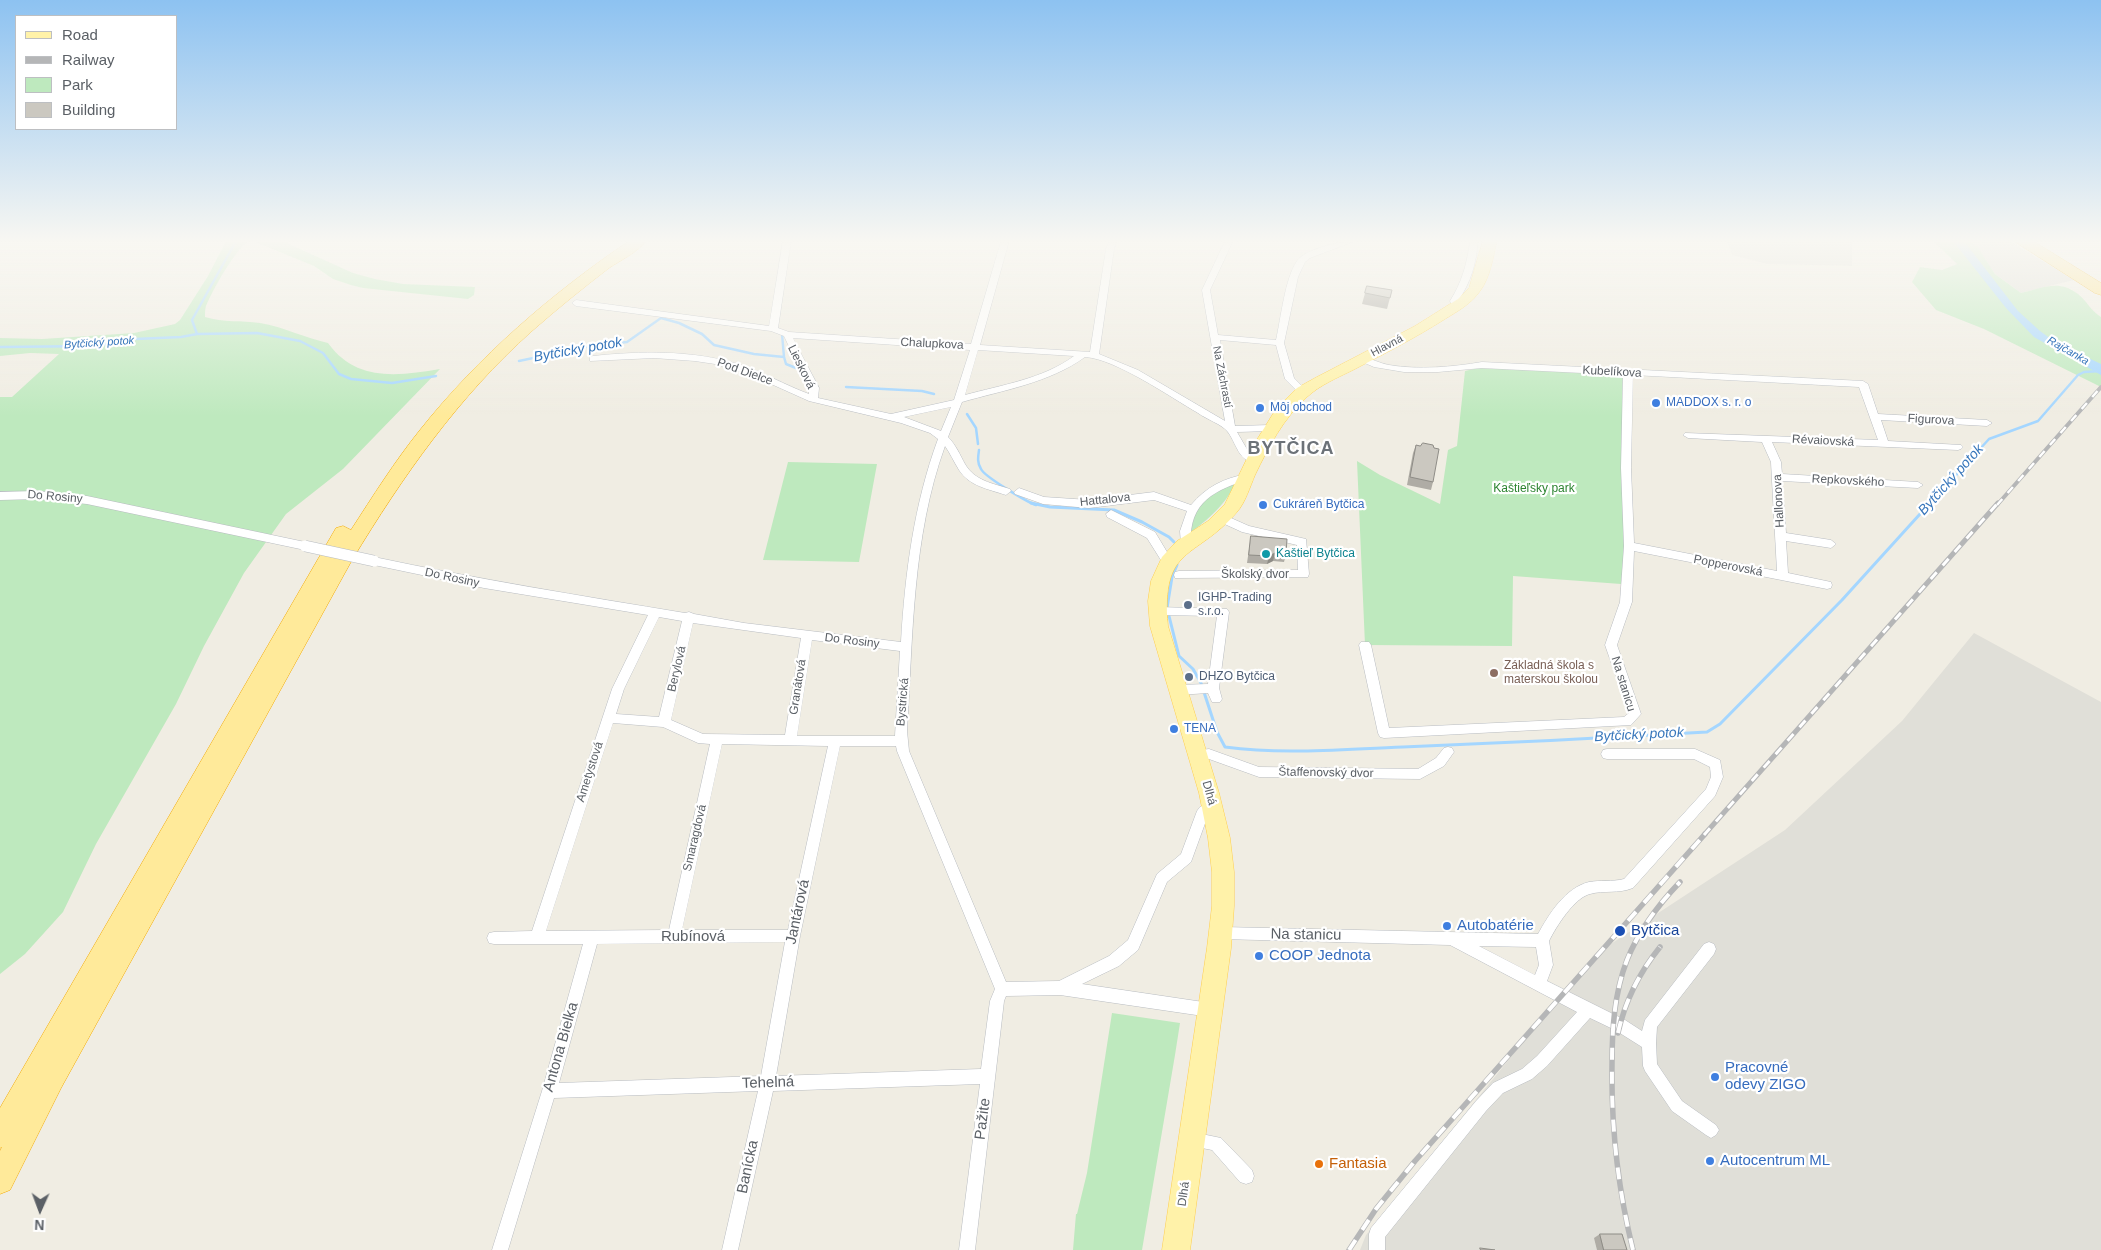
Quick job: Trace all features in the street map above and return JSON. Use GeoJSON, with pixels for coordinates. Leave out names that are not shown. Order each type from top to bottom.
{"type":"FeatureCollection","features":[{"type":"Feature","properties":{"kind":"highway"},"geometry":{"type":"LineString","coordinates":[[0,1134],[328,556],[371,488],[432,409],[483,356],[547,299]]}},
{"type":"Feature","properties":{"kind":"highway"},"geometry":{"type":"LineString","coordinates":[[0,1180],[52,1079],[339,565],[387,488],[445,411],[512,340],[560,299]]}},
{"type":"Feature","properties":{"kind":"main road","name":"Hlavná"},"geometry":{"type":"LineString","coordinates":[[1303,392],[1456,307],[1464,299]]}},
{"type":"Feature","properties":{"kind":"main road","name":"Dlhá"},"geometry":{"type":"LineString","coordinates":[[1176,1250],[1221,933],[1223,872],[1213,807],[1198,755],[1202,691],[1164,648],[1164,611],[1160,581],[1174,569],[1186,544],[1222,518],[1232,507],[1254,459],[1271,428],[1282,413],[1303,392]]}},
{"type":"Feature","properties":{"kind":"street"},"geometry":{"type":"LineString","coordinates":[[772,329],[777,299]]}},
{"type":"Feature","properties":{"kind":"street","name":"Bystrická"},"geometry":{"type":"LineString","coordinates":[[988,299],[975,346],[928,484],[914,561],[900,740],[1002,989]]}},
{"type":"Feature","properties":{"kind":"street"},"geometry":{"type":"LineString","coordinates":[[1094,356],[1102,299]]}},
{"type":"Feature","properties":{"kind":"street","name":"Na Záchrastí"},"geometry":{"type":"LineString","coordinates":[[1208,299],[1232,429],[1244,453],[1254,459]]}},
{"type":"Feature","properties":{"kind":"street"},"geometry":{"type":"LineString","coordinates":[[1289,299],[1280,343],[1290,379],[1303,392]]}},
{"type":"Feature","properties":{"kind":"street"},"geometry":{"type":"LineString","coordinates":[[1455,299],[1456,307]]}},
{"type":"Feature","properties":{"kind":"street","name":"Chalupkova"},"geometry":{"type":"LineString","coordinates":[[576,303],[772,329],[788,335],[975,346],[1094,356],[1135,372],[1232,429]]}},
{"type":"Feature","properties":{"kind":"street","name":"Liesková"},"geometry":{"type":"LineString","coordinates":[[788,335],[788,341],[814,388],[813,399]]}},
{"type":"Feature","properties":{"kind":"street"},"geometry":{"type":"LineString","coordinates":[[1214,337],[1280,343]]}},
{"type":"Feature","properties":{"kind":"street","name":"Pod Dielce"},"geometry":{"type":"LineString","coordinates":[[891,417],[957,401],[1054,371],[1073,362],[1083,354]]}},
{"type":"Feature","properties":{"kind":"street","name":"Pod Dielce"},"geometry":{"type":"LineString","coordinates":[[593,359],[617,356],[664,356],[715,360],[753,372],[813,399],[891,417],[932,431],[943,437]]}},
{"type":"Feature","properties":{"kind":"street","name":"Kubelíkova"},"geometry":{"type":"LineString","coordinates":[[1363,359],[1372,365],[1431,370],[1459,369],[1482,365],[1863,384],[1875,417]]}},
{"type":"Feature","properties":{"kind":"street","name":"Na stanicu"},"geometry":{"type":"LineString","coordinates":[[1366,646],[1384,733],[1627,722],[1635,714],[1611,646],[1626,602],[1629,546],[1626,468],[1628,372]]}},
{"type":"Feature","properties":{"kind":"street"},"geometry":{"type":"LineString","coordinates":[[1875,417],[1884,444]]}},
{"type":"Feature","properties":{"kind":"street","name":"Figurova"},"geometry":{"type":"LineString","coordinates":[[1875,417],[1987,423]]}},
{"type":"Feature","properties":{"kind":"street"},"geometry":{"type":"LineString","coordinates":[[1232,429],[1271,428]]}},
{"type":"Feature","properties":{"kind":"street","name":"Révaiovská"},"geometry":{"type":"LineString","coordinates":[[1688,435],[1958,447]]}},
{"type":"Feature","properties":{"kind":"street"},"geometry":{"type":"LineString","coordinates":[[943,437],[953,447],[967,474],[975,480],[1006,491]]}},
{"type":"Feature","properties":{"kind":"street","name":"Hallonova"},"geometry":{"type":"LineString","coordinates":[[1765,438],[1776,462],[1778,477],[1783,576]]}},
{"type":"Feature","properties":{"kind":"street"},"geometry":{"type":"LineString","coordinates":[[1186,544],[1186,522],[1192,509],[1217,487],[1233,478],[1247,477]]}},
{"type":"Feature","properties":{"kind":"street","name":"Repkovského"},"geometry":{"type":"LineString","coordinates":[[1778,477],[1910,482]]}},
{"type":"Feature","properties":{"kind":"street","name":"Hattalova"},"geometry":{"type":"LineString","coordinates":[[1019,492],[1043,500],[1089,504],[1154,496],[1192,509]]}},
{"type":"Feature","properties":{"kind":"street","name":"Do Rosiny"},"geometry":{"type":"LineString","coordinates":[[0,496],[37,495],[87,500],[484,584],[689,616],[744,627],[907,647]]}},
{"type":"Feature","properties":{"kind":"street","name":"Hattalova"},"geometry":{"type":"LineString","coordinates":[[1111,514],[1152,535],[1174,569]]}},
{"type":"Feature","properties":{"kind":"street","name":"Školský dvor"},"geometry":{"type":"LineString","coordinates":[[1174,569],[1304,574],[1302,542],[1246,529],[1222,518]]}},
{"type":"Feature","properties":{"kind":"street","name":"Hallonova"},"geometry":{"type":"LineString","coordinates":[[1781,536],[1831,544]]}},
{"type":"Feature","properties":{"kind":"street","name":"Popperovská"},"geometry":{"type":"LineString","coordinates":[[1629,546],[1827,585]]}},
{"type":"Feature","properties":{"kind":"street","name":"Ametystová"},"geometry":{"type":"LineString","coordinates":[[537,938],[618,689],[656,611]]}},
{"type":"Feature","properties":{"kind":"street"},"geometry":{"type":"LineString","coordinates":[[1164,611],[1222,612],[1202,691]]}},
{"type":"Feature","properties":{"kind":"street","name":"Berylová"},"geometry":{"type":"LineString","coordinates":[[664,722],[689,616]]}},
{"type":"Feature","properties":{"kind":"street","name":"Granátová"},"geometry":{"type":"LineString","coordinates":[[790,740],[807,635]]}},
{"type":"Feature","properties":{"kind":"street"},"geometry":{"type":"LineString","coordinates":[[608,718],[664,722],[702,739],[835,742],[900,740]]}},
{"type":"Feature","properties":{"kind":"street","name":"Smaragdová"},"geometry":{"type":"LineString","coordinates":[[674,937],[717,740]]}},
{"type":"Feature","properties":{"kind":"street","name":"Jantárová"},"geometry":{"type":"LineString","coordinates":[[767,1084],[793,936],[835,742]]}},
{"type":"Feature","properties":{"kind":"street","name":"Štaffenovský dvor"},"geometry":{"type":"LineString","coordinates":[[1198,755],[1209,754],[1259,772],[1420,774],[1440,762],[1448,752]]}},
{"type":"Feature","properties":{"kind":"street"},"geometry":{"type":"LineString","coordinates":[[1539,983],[1546,965],[1542,941],[1575,894],[1588,888],[1617,888],[1628,884],[1711,792],[1717,777],[1716,764],[1695,754],[1607,754]]}},
{"type":"Feature","properties":{"kind":"street"},"geometry":{"type":"LineString","coordinates":[[1060,988],[1114,961],[1133,945],[1162,878],[1186,858],[1198,831],[1202,815],[1213,807]]}},
{"type":"Feature","properties":{"kind":"street","name":"Na stanicu"},"geometry":{"type":"LineString","coordinates":[[1221,933],[1542,941]]}},
{"type":"Feature","properties":{"kind":"street","name":"Rubínová"},"geometry":{"type":"LineString","coordinates":[[592,938],[793,936]]}},
{"type":"Feature","properties":{"kind":"street"},"geometry":{"type":"LineString","coordinates":[[494,938],[592,938]]}},
{"type":"Feature","properties":{"kind":"street","name":"Antona Bielka"},"geometry":{"type":"LineString","coordinates":[[500,1250],[549,1091],[592,938]]}},
{"type":"Feature","properties":{"kind":"street","name":"Na stanicu"},"geometry":{"type":"LineString","coordinates":[[1450,938],[1620,1025],[1649,1043]]}},
{"type":"Feature","properties":{"kind":"street"},"geometry":{"type":"LineString","coordinates":[[1709,949],[1650,1025],[1649,1043],[1650,1066],[1677,1106],[1711,1130]]}},
{"type":"Feature","properties":{"kind":"street"},"geometry":{"type":"LineString","coordinates":[[1002,989],[1060,988],[1210,1010]]}},
{"type":"Feature","properties":{"kind":"street","name":"Pažite"},"geometry":{"type":"LineString","coordinates":[[967,1250],[998,1001],[1002,989]]}},
{"type":"Feature","properties":{"kind":"street"},"geometry":{"type":"LineString","coordinates":[[1377,1250],[1377,1234],[1481,1106],[1498,1088],[1527,1074],[1588,1010]]}},
{"type":"Feature","properties":{"kind":"street","name":"Tehelná"},"geometry":{"type":"LineString","coordinates":[[549,1091],[988,1076]]}},
{"type":"Feature","properties":{"kind":"street","name":"Banícka"},"geometry":{"type":"LineString","coordinates":[[730,1250],[767,1084]]}},
{"type":"Feature","properties":{"kind":"street"},"geometry":{"type":"LineString","coordinates":[[1192,1140],[1216,1143],[1246,1176]]}},
{"type":"Feature","properties":{"kind":"shaded area"},"geometry":{"type":"Polygon","coordinates":[[[1974,633],[2101,702],[2101,1250],[1360,1250],[1366,1235],[1594,955],[1785,830],[1902,721],[1974,633]]]}},
{"type":"Feature","properties":{"kind":"green space"},"geometry":{"type":"Polygon","coordinates":[[[193,299],[209,299],[205,310],[205,317],[269,325],[328,343],[339,356],[365,370],[393,374],[440,369],[343,469],[286,514],[244,573],[204,646],[176,704],[96,844],[63,912],[25,954],[0,974],[0,397],[12,397],[59,354],[30,353],[0,356],[0,338],[42,339],[134,333],[175,324],[180,320],[193,299]]]}},
{"type":"Feature","properties":{"kind":"green space"},"geometry":{"type":"Polygon","coordinates":[[[1927,299],[2083,299],[2101,317],[2101,387],[1984,329],[1936,310],[1927,299]]]}},
{"type":"Feature","properties":{"kind":"green space","name":"Kaštieľsky park"},"geometry":{"type":"Polygon","coordinates":[[[1478,368],[1618,373],[1624,377],[1625,545],[1621,584],[1513,576],[1512,646],[1365,645],[1357,461],[1380,475],[1440,504],[1448,450],[1457,446],[1465,371],[1478,368]]]}},
{"type":"Feature","properties":{"kind":"green space"},"geometry":{"type":"Polygon","coordinates":[[[788,462],[877,464],[859,562],[763,560],[788,462]]]}},
{"type":"Feature","properties":{"kind":"green space"},"geometry":{"type":"Polygon","coordinates":[[[1236,482],[1232,491],[1221,505],[1209,518],[1188,535],[1191,513],[1208,496],[1236,482]]]}},
{"type":"Feature","properties":{"kind":"green space"},"geometry":{"type":"Polygon","coordinates":[[[1112,1013],[1180,1023],[1175,1055],[1142,1250],[1073,1250],[1076,1214],[1087,1173],[1112,1013]]]}},
{"type":"Feature","properties":{"kind":"water","name":"Rajčanka"},"geometry":{"type":"Polygon","coordinates":[[[1999,299],[2009,299],[2018,311],[2055,342],[2101,364],[2101,375],[2034,337],[1999,299]]]}},
{"type":"Feature","properties":{"kind":"building"},"geometry":{"type":"Polygon","coordinates":[[[1423,443],[1433,445],[1434,448],[1439,449],[1433,482],[1410,477],[1416,445],[1420,446],[1423,443]]]}},
{"type":"Feature","properties":{"kind":"building"},"geometry":{"type":"Polygon","coordinates":[[[1251,536],[1287,539],[1286,554],[1275,553],[1269,556],[1249,555],[1251,536]]]}},
{"type":"Feature","properties":{"kind":"building"},"geometry":{"type":"Polygon","coordinates":[[[1600,1234],[1622,1234],[1627,1250],[1604,1250],[1600,1234]]]}},
{"type":"Feature","properties":{"kind":"waterway","name":"Bytčický potok"},"geometry":{"type":"LineString","coordinates":[[197,334],[192,320],[204,299]]}},
{"type":"Feature","properties":{"kind":"waterway","name":"Bytčický potok"},"geometry":{"type":"LineString","coordinates":[[519,361],[585,347],[627,342],[661,318],[679,323],[702,334],[714,345],[754,354],[784,357]]}},
{"type":"Feature","properties":{"kind":"waterway","name":"Bytčický potok"},"geometry":{"type":"LineString","coordinates":[[197,334],[257,333],[300,341],[323,353],[339,374],[351,379],[392,383],[436,376]]}},
{"type":"Feature","properties":{"kind":"waterway","name":"Bytčický potok"},"geometry":{"type":"LineString","coordinates":[[0,347],[94,346],[135,339],[181,337],[197,334]]}},
{"type":"Feature","properties":{"kind":"waterway"},"geometry":{"type":"LineString","coordinates":[[782,334],[784,357]]}},
{"type":"Feature","properties":{"kind":"waterway","name":"Bytčický potok"},"geometry":{"type":"LineString","coordinates":[[784,357],[786,364],[796,368]]}},
{"type":"Feature","properties":{"kind":"waterway","name":"Bytčický potok"},"geometry":{"type":"LineString","coordinates":[[1929,505],[1989,439],[2038,421],[2078,375],[2084,372],[2101,371]]}},
{"type":"Feature","properties":{"kind":"waterway","name":"Bytčický potok"},"geometry":{"type":"LineString","coordinates":[[846,387],[922,391],[934,394]]}},
{"type":"Feature","properties":{"kind":"waterway","name":"Bytčický potok"},"geometry":{"type":"LineString","coordinates":[[967,414],[976,428],[978,444]]}},
{"type":"Feature","properties":{"kind":"waterway","name":"Bytčický potok"},"geometry":{"type":"LineString","coordinates":[[979,450],[979,464],[984,473],[1033,503]]}},
{"type":"Feature","properties":{"kind":"waterway","name":"Bytčický potok"},"geometry":{"type":"LineString","coordinates":[[1033,503],[1050,507],[1114,510],[1142,522],[1169,537],[1174,542]]}},
{"type":"Feature","properties":{"kind":"waterway","name":"Bytčický potok"},"geometry":{"type":"LineString","coordinates":[[1177,565],[1172,577],[1167,608],[1179,656],[1193,669],[1201,683],[1217,732],[1225,747],[1269,751],[1314,751],[1707,732],[1720,724],[1842,600],[1930,503]]}},
{"type":"Feature","properties":{"kind":"railway"},"geometry":{"type":"LineString","coordinates":[[1997,505],[2101,387]]}},
{"type":"Feature","properties":{"kind":"railway"},"geometry":{"type":"LineString","coordinates":[[1704,835],[1998,503]]}},
{"type":"Feature","properties":{"kind":"railway"},"geometry":{"type":"LineString","coordinates":[[1349,1250],[1376,1209],[1415,1161],[1705,834]]}},
{"type":"Feature","properties":{"kind":"railway"},"geometry":{"type":"LineString","coordinates":[[1633,1250],[1623,1204],[1614,1135],[1612,1065],[1615,1012],[1619,986],[1627,960],[1637,938],[1650,918],[1680,882]]}},
{"type":"Feature","properties":{"kind":"railway"},"geometry":{"type":"LineString","coordinates":[[1618,1033],[1634,988],[1660,947]]}},
{"type":"Feature","properties":{"kind":"place","name":"MADDOX s. r. o"},"geometry":{"type":"Point","coordinates":[1656,403]}},
{"type":"Feature","properties":{"kind":"place","name":"Môj obchod"},"geometry":{"type":"Point","coordinates":[1260,408]}},
{"type":"Feature","properties":{"kind":"place","name":"Cukráreň Bytčica"},"geometry":{"type":"Point","coordinates":[1263,505]}},
{"type":"Feature","properties":{"kind":"place","name":"Kaštieľ Bytčica"},"geometry":{"type":"Point","coordinates":[1266,554]}},
{"type":"Feature","properties":{"kind":"place","name":"IGHP-Trading s.r.o."},"geometry":{"type":"Point","coordinates":[1188,605]}},
{"type":"Feature","properties":{"kind":"place","name":"Základná škola s materskou školou"},"geometry":{"type":"Point","coordinates":[1494,673]}},
{"type":"Feature","properties":{"kind":"place","name":"DHZO Bytčica"},"geometry":{"type":"Point","coordinates":[1189,677]}},
{"type":"Feature","properties":{"kind":"place","name":"TENA"},"geometry":{"type":"Point","coordinates":[1174,729]}},
{"type":"Feature","properties":{"kind":"place","name":"Autobatérie"},"geometry":{"type":"Point","coordinates":[1447,926]}},
{"type":"Feature","properties":{"kind":"place","name":"Bytčica"},"geometry":{"type":"Point","coordinates":[1620,931]}},
{"type":"Feature","properties":{"kind":"place","name":"COOP Jednota"},"geometry":{"type":"Point","coordinates":[1259,956]}},
{"type":"Feature","properties":{"kind":"place","name":"Pracovné odevy ZIGO"},"geometry":{"type":"Point","coordinates":[1715,1077]}},
{"type":"Feature","properties":{"kind":"place","name":"Autocentrum ML"},"geometry":{"type":"Point","coordinates":[1710,1161]}},
{"type":"Feature","properties":{"kind":"place","name":"Fantasia"},"geometry":{"type":"Point","coordinates":[1319,1164]}},
{"type":"Feature","properties":{"kind":"district","name":"BYTČICA"},"geometry":{"type":"Point","coordinates":[1291,449]}}]}
